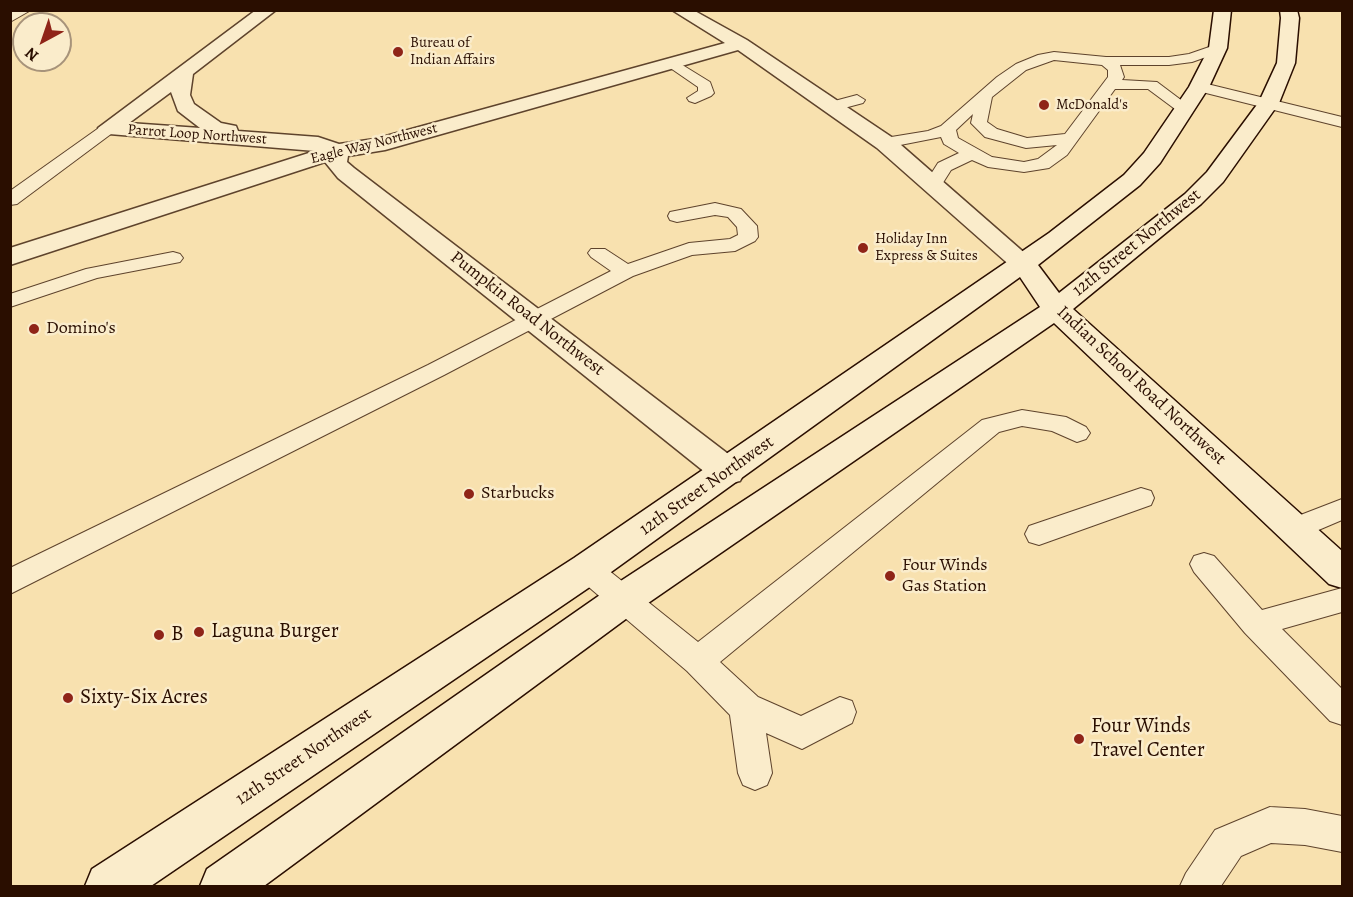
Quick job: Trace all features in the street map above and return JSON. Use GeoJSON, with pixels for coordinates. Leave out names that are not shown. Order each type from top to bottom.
{"type":"FeatureCollection","features":[{"type":"Feature","properties":{"kind":"main road","name":"Parrot Loop Northwest"},"geometry":{"type":"LineString","coordinates":[[109,128],[268,10]]}},
{"type":"Feature","properties":{"kind":"main road","name":"Indian School Road Northwest"},"geometry":{"type":"LineString","coordinates":[[680,10],[741,44],[885,143],[1023,263],[1056,309],[1342,573]]}},
{"type":"Feature","properties":{"kind":"main road","name":"12th Street Northwest"},"geometry":{"type":"LineString","coordinates":[[109,886],[587,569],[1042,251],[1132,180],[1152,158],[1199,87],[1218,48],[1223,10]]}},
{"type":"Feature","properties":{"kind":"main road","name":"12th Street Northwest"},"geometry":{"type":"LineString","coordinates":[[224,886],[624,599],[1056,309],[1193,199],[1215,177],[1269,103],[1286,63],[1290,18],[1288,10]]}},
{"type":"Feature","properties":{"kind":"main road","name":"Eagle Way Northwest"},"geometry":{"type":"LineString","coordinates":[[10,257],[198,194],[337,151],[376,145],[741,44]]}},
{"type":"Feature","properties":{"kind":"main road"},"geometry":{"type":"LineString","coordinates":[[184,73],[180,95],[185,106],[196,117],[214,128],[256,139]]}},
{"type":"Feature","properties":{"kind":"main road","name":"Parrot Loop Northwest"},"geometry":{"type":"LineString","coordinates":[[109,128],[318,144],[337,151]]}},
{"type":"Feature","properties":{"kind":"main road","name":"Pumpkin Road Northwest"},"geometry":{"type":"LineString","coordinates":[[337,151],[336,163],[346,173],[728,472]]}},
{"type":"Feature","properties":{"kind":"lane"},"geometry":{"type":"LineString","coordinates":[[10,18],[25,10]]}},
{"type":"Feature","properties":{"kind":"lane"},"geometry":{"type":"LineString","coordinates":[[885,143],[932,135],[947,129],[985,98],[1002,80],[1021,67],[1042,58],[1060,56],[1106,61],[1170,61],[1192,58],[1218,48]]}},
{"type":"Feature","properties":{"kind":"lane"},"geometry":{"type":"LineString","coordinates":[[947,129],[950,140],[972,155],[999,164],[1024,167],[1043,164],[1052,159],[1065,145],[1111,84],[1117,73],[1106,61]]}},
{"type":"Feature","properties":{"kind":"lane"},"geometry":{"type":"LineString","coordinates":[[1106,61],[1128,70],[1185,109]]}},
{"type":"Feature","properties":{"kind":"lane"},"geometry":{"type":"LineString","coordinates":[[671,63],[705,85],[705,93],[695,98]]}},
{"type":"Feature","properties":{"kind":"lane"},"geometry":{"type":"LineString","coordinates":[[1111,84],[1152,85]]}},
{"type":"Feature","properties":{"kind":"lane"},"geometry":{"type":"LineString","coordinates":[[1199,87],[1342,122]]}},
{"type":"Feature","properties":{"kind":"lane"},"geometry":{"type":"LineString","coordinates":[[985,98],[979,123],[979,142],[985,149],[1024,158],[1065,145]]}},
{"type":"Feature","properties":{"kind":"lane"},"geometry":{"type":"LineString","coordinates":[[833,106],[857,99]]}},
{"type":"Feature","properties":{"kind":"lane"},"geometry":{"type":"LineString","coordinates":[[10,200],[109,128]]}},
{"type":"Feature","properties":{"kind":"lane"},"geometry":{"type":"LineString","coordinates":[[933,185],[944,167],[957,159],[972,155]]}},
{"type":"Feature","properties":{"kind":"lane"},"geometry":{"type":"LineString","coordinates":[[662,203],[677,216],[689,249]]}},
{"type":"Feature","properties":{"kind":"lane"},"geometry":{"type":"LineString","coordinates":[[10,582],[535,320],[626,272],[689,249],[735,244],[748,237],[747,226],[734,213],[715,209],[677,216]]}},
{"type":"Feature","properties":{"kind":"lane"},"geometry":{"type":"LineString","coordinates":[[598,253],[626,272]]}},
{"type":"Feature","properties":{"kind":"lane"},"geometry":{"type":"LineString","coordinates":[[10,301],[93,273],[173,258]]}},
{"type":"Feature","properties":{"kind":"lane"},"geometry":{"type":"LineString","coordinates":[[698,661],[991,426],[1022,418],[1057,423],[1077,433]]}},
{"type":"Feature","properties":{"kind":"lane"},"geometry":{"type":"LineString","coordinates":[[1039,534],[1141,498]]}},
{"type":"Feature","properties":{"kind":"lane"},"geometry":{"type":"LineString","coordinates":[[1295,529],[1342,509]]}},
{"type":"Feature","properties":{"kind":"lane"},"geometry":{"type":"LineString","coordinates":[[1204,564],[1256,624],[1342,710]]}},
{"type":"Feature","properties":{"kind":"lane"},"geometry":{"type":"LineString","coordinates":[[587,569],[698,661],[747,708],[802,733],[840,712]]}},
{"type":"Feature","properties":{"kind":"lane"},"geometry":{"type":"LineString","coordinates":[[1256,624],[1342,600]]}},
{"type":"Feature","properties":{"kind":"lane"},"geometry":{"type":"LineString","coordinates":[[747,708],[755,773]]}},
{"type":"Feature","properties":{"kind":"lane"},"geometry":{"type":"LineString","coordinates":[[1199,886],[1228,843],[1270,825],[1305,827],[1342,834]]}},
{"type":"Feature","properties":{"kind":"place","name":"Bureau of Indian Affairs"},"geometry":{"type":"Point","coordinates":[398,52]}},
{"type":"Feature","properties":{"kind":"place","name":"McDonald's"},"geometry":{"type":"Point","coordinates":[1044,105]}},
{"type":"Feature","properties":{"kind":"place","name":"Holiday Inn Express & Suites"},"geometry":{"type":"Point","coordinates":[863,248]}},
{"type":"Feature","properties":{"kind":"place","name":"Domino's"},"geometry":{"type":"Point","coordinates":[34,329]}},
{"type":"Feature","properties":{"kind":"place","name":"Starbucks"},"geometry":{"type":"Point","coordinates":[469,494]}},
{"type":"Feature","properties":{"kind":"place","name":"Four Winds Gas Station"},"geometry":{"type":"Point","coordinates":[890,576]}},
{"type":"Feature","properties":{"kind":"place","name":"Laguna Burger"},"geometry":{"type":"Point","coordinates":[199,632]}},
{"type":"Feature","properties":{"kind":"place","name":"B"},"geometry":{"type":"Point","coordinates":[159,635]}},
{"type":"Feature","properties":{"kind":"place","name":"Sixty-Six Acres"},"geometry":{"type":"Point","coordinates":[68,698]}},
{"type":"Feature","properties":{"kind":"place","name":"Four Winds Travel Center"},"geometry":{"type":"Point","coordinates":[1079,739]}}]}
